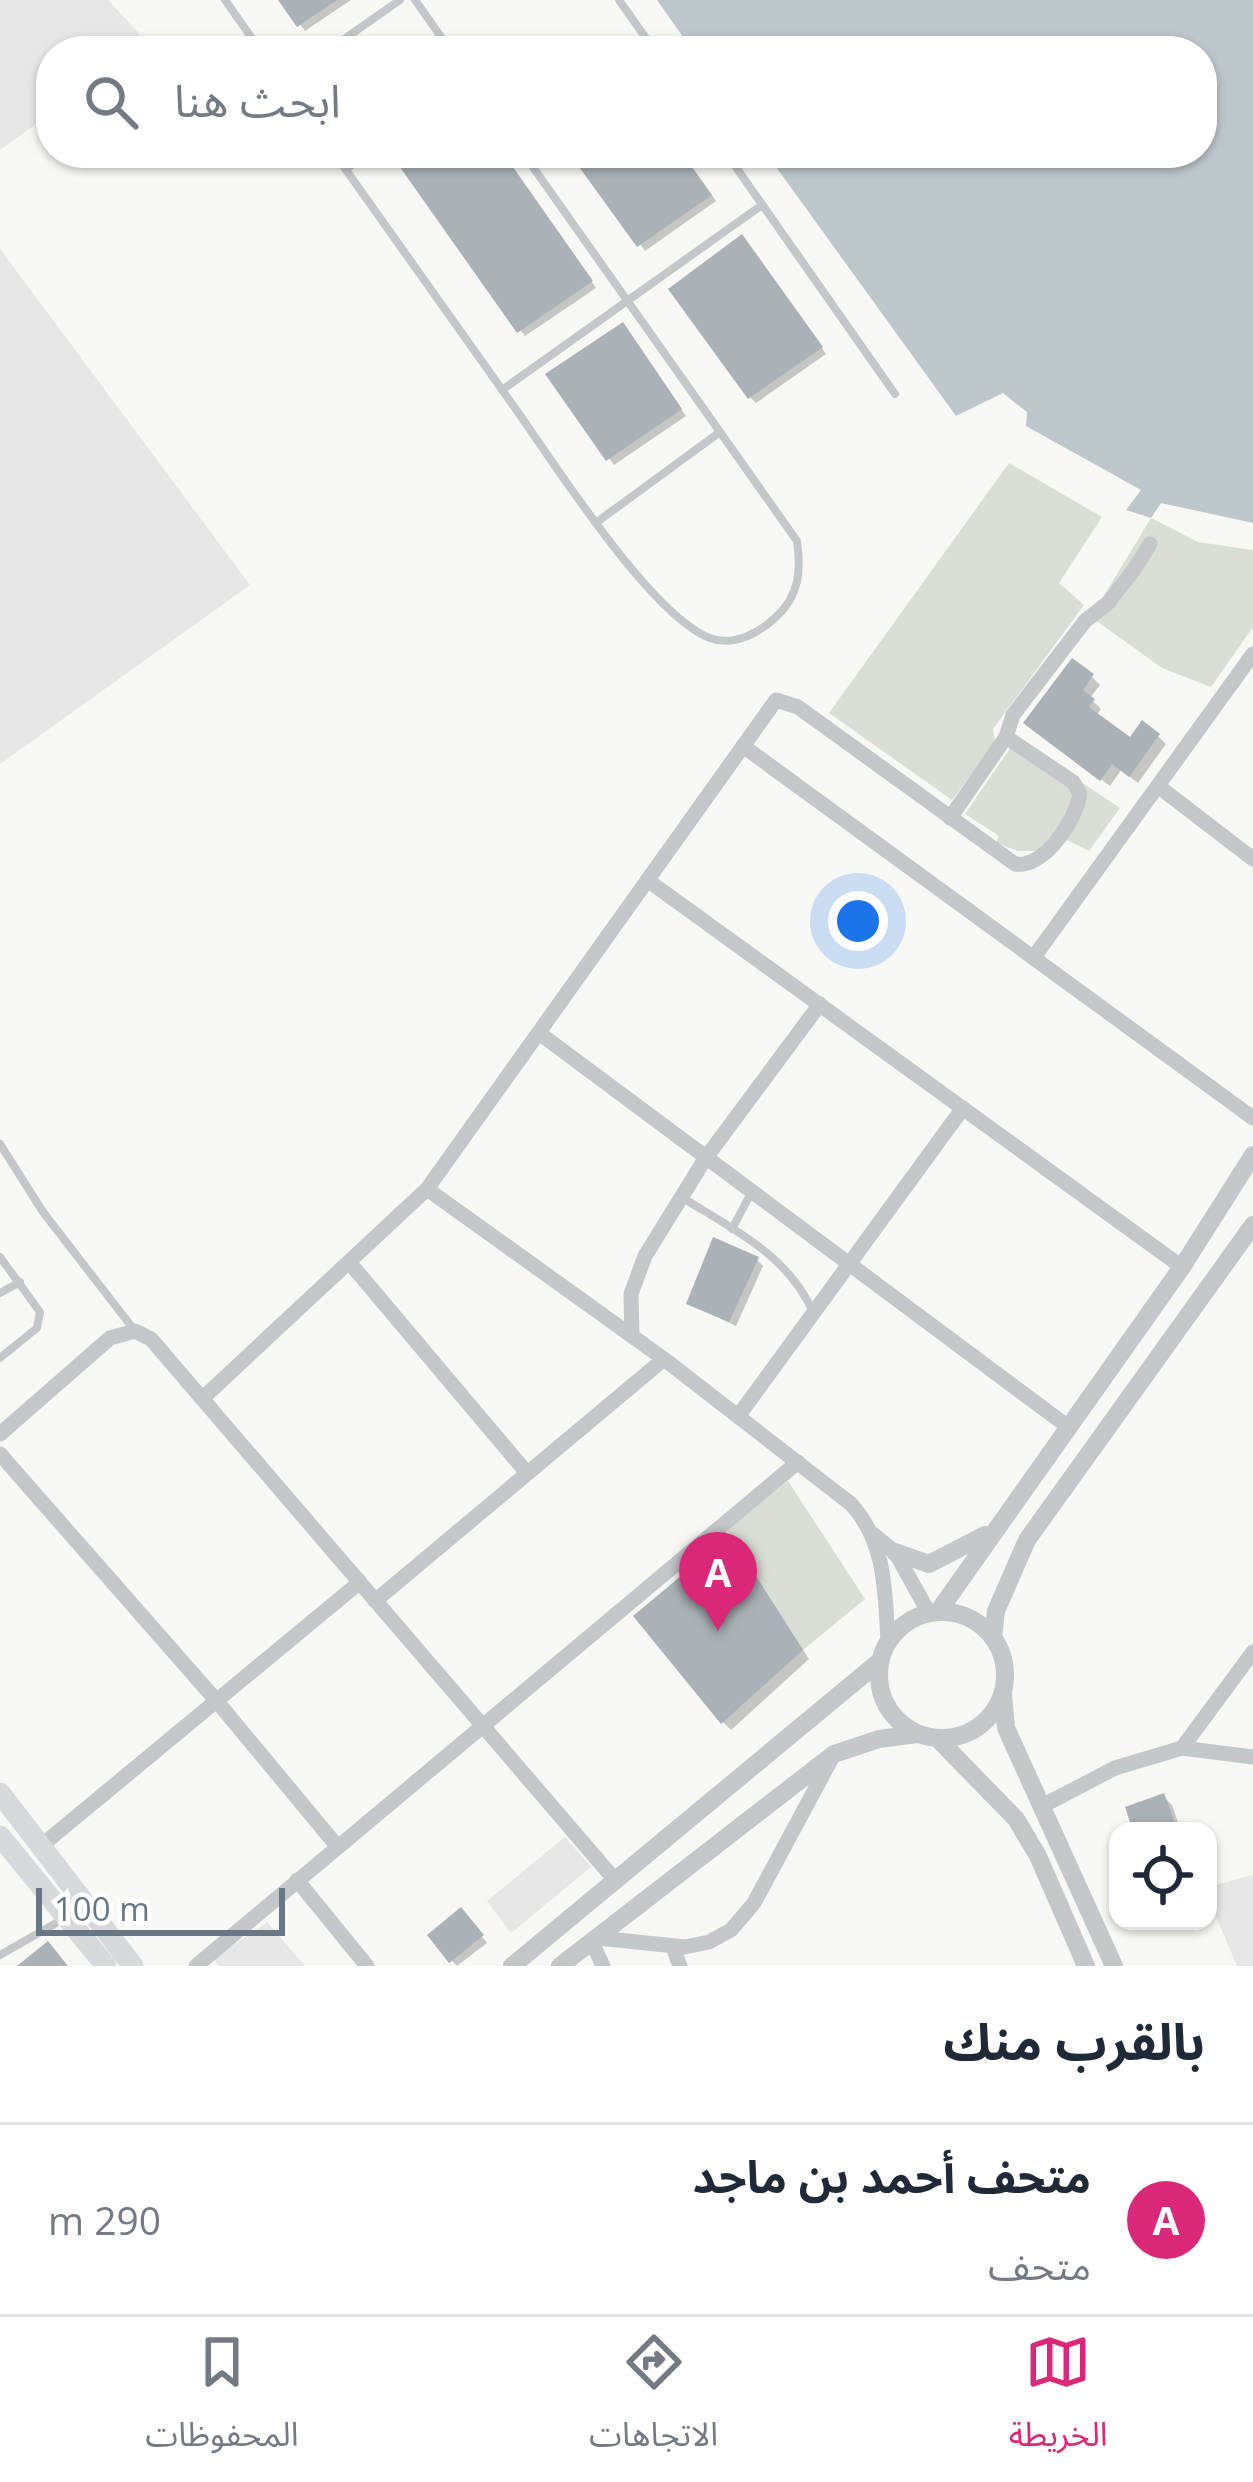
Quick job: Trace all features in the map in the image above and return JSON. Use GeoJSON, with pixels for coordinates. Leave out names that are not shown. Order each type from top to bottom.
{"type":"FeatureCollection","features":[{"type":"Feature","properties":{"kind":"main road"},"geometry":{"type":"LineString","coordinates":[[0,1793],[133,1966]]}},
{"type":"Feature","properties":{"kind":"main road"},"geometry":{"type":"LineString","coordinates":[[0,1836],[106,1966]]}},
{"type":"Feature","properties":{"kind":"street"},"geometry":{"type":"LineString","coordinates":[[950,818],[1006,736],[1012,715],[1085,621],[1133,572],[1150,544]]}},
{"type":"Feature","properties":{"kind":"street"},"geometry":{"type":"LineString","coordinates":[[1034,957],[1252,658]]}},
{"type":"Feature","properties":{"kind":"street"},"geometry":{"type":"LineString","coordinates":[[204,1397],[427,1189],[776,700],[784,700],[1016,864],[1027,866],[1040,861],[1078,807],[1080,794],[1073,782],[1006,736]]}},
{"type":"Feature","properties":{"kind":"street"},"geometry":{"type":"LineString","coordinates":[[743,746],[1253,1118]]}},
{"type":"Feature","properties":{"kind":"street"},"geometry":{"type":"LineString","coordinates":[[1157,786],[1253,859]]}},
{"type":"Feature","properties":{"kind":"street"},"geometry":{"type":"LineString","coordinates":[[650,882],[1182,1267]]}},
{"type":"Feature","properties":{"kind":"street"},"geometry":{"type":"LineString","coordinates":[[632,1336],[635,1279],[706,1159],[820,1004]]}},
{"type":"Feature","properties":{"kind":"street"},"geometry":{"type":"LineString","coordinates":[[539,1033],[1067,1426]]}},
{"type":"Feature","properties":{"kind":"street"},"geometry":{"type":"LineString","coordinates":[[739,1415],[963,1108]]}},
{"type":"Feature","properties":{"kind":"street"},"geometry":{"type":"LineString","coordinates":[[1003,1694],[978,1727],[959,1736],[938,1739],[917,1734],[898,1722],[885,1705],[880,1661],[899,1628],[933,1612],[1182,1267],[1253,1155]]}},
{"type":"Feature","properties":{"kind":"street"},"geometry":{"type":"LineString","coordinates":[[427,1189],[739,1415],[851,1504],[873,1534],[895,1552],[933,1612]]}},
{"type":"Feature","properties":{"kind":"street"},"geometry":{"type":"LineString","coordinates":[[993,1636],[996,1611],[1028,1540],[1253,1225]]}},
{"type":"Feature","properties":{"kind":"street"},"geometry":{"type":"LineString","coordinates":[[349,1262],[527,1473]]}},
{"type":"Feature","properties":{"kind":"street"},"geometry":{"type":"LineString","coordinates":[[0,1434],[110,1338],[135,1331],[160,1346],[615,1880]]}},
{"type":"Feature","properties":{"kind":"street"},"geometry":{"type":"LineString","coordinates":[[375,1601],[664,1360]]}},
{"type":"Feature","properties":{"kind":"street"},"geometry":{"type":"LineString","coordinates":[[0,1454],[337,1846]]}},
{"type":"Feature","properties":{"kind":"street"},"geometry":{"type":"LineString","coordinates":[[196,1966],[798,1462]]}},
{"type":"Feature","properties":{"kind":"street"},"geometry":{"type":"LineString","coordinates":[[895,1552],[929,1564],[994,1529]]}},
{"type":"Feature","properties":{"kind":"street"},"geometry":{"type":"LineString","coordinates":[[873,1534],[884,1577],[888,1641]]}},
{"type":"Feature","properties":{"kind":"street"},"geometry":{"type":"LineString","coordinates":[[41,1846],[360,1582]]}},
{"type":"Feature","properties":{"kind":"street"},"geometry":{"type":"LineString","coordinates":[[933,1612],[965,1616],[993,1636],[1005,1674],[1006,1728],[1114,1966]]}},
{"type":"Feature","properties":{"kind":"street"},"geometry":{"type":"LineString","coordinates":[[1182,1748],[1253,1652]]}},
{"type":"Feature","properties":{"kind":"street"},"geometry":{"type":"LineString","coordinates":[[512,1966],[880,1661]]}},
{"type":"Feature","properties":{"kind":"street"},"geometry":{"type":"LineString","coordinates":[[560,1966],[834,1754],[879,1739],[917,1734]]}},
{"type":"Feature","properties":{"kind":"street"},"geometry":{"type":"LineString","coordinates":[[938,1739],[1016,1819],[1038,1856],[1086,1966]]}},
{"type":"Feature","properties":{"kind":"street"},"geometry":{"type":"LineString","coordinates":[[1043,1805],[1115,1768],[1182,1748],[1253,1757]]}},
{"type":"Feature","properties":{"kind":"street"},"geometry":{"type":"LineString","coordinates":[[595,1940],[673,1947],[697,1946],[720,1937],[748,1913],[834,1754]]}},
{"type":"Feature","properties":{"kind":"street"},"geometry":{"type":"LineString","coordinates":[[297,1880],[367,1966]]}},
{"type":"Feature","properties":{"kind":"street"},"geometry":{"type":"LineString","coordinates":[[595,1940],[604,1966]]}},
{"type":"Feature","properties":{"kind":"street"},"geometry":{"type":"LineString","coordinates":[[673,1947],[680,1966]]}},
{"type":"Feature","properties":{"kind":"lane"},"geometry":{"type":"LineString","coordinates":[[225,0],[250,36]]}},
{"type":"Feature","properties":{"kind":"lane"},"geometry":{"type":"LineString","coordinates":[[348,36],[400,0]]}},
{"type":"Feature","properties":{"kind":"lane"},"geometry":{"type":"LineString","coordinates":[[415,0],[440,36]]}},
{"type":"Feature","properties":{"kind":"lane"},"geometry":{"type":"LineString","coordinates":[[619,0],[644,36]]}},
{"type":"Feature","properties":{"kind":"lane"},"geometry":{"type":"LineString","coordinates":[[349,168],[597,522],[670,610],[712,640],[746,638],[775,618],[797,586],[796,541],[534,168]]}},
{"type":"Feature","properties":{"kind":"lane"},"geometry":{"type":"LineString","coordinates":[[737,168],[895,394]]}},
{"type":"Feature","properties":{"kind":"lane"},"geometry":{"type":"LineString","coordinates":[[502,390],[763,205]]}},
{"type":"Feature","properties":{"kind":"lane"},"geometry":{"type":"LineString","coordinates":[[597,522],[720,432]]}},
{"type":"Feature","properties":{"kind":"lane"},"geometry":{"type":"LineString","coordinates":[[0,1144],[43,1213],[135,1331]]}},
{"type":"Feature","properties":{"kind":"lane"},"geometry":{"type":"LineString","coordinates":[[732,1229],[752,1192]]}},
{"type":"Feature","properties":{"kind":"lane"},"geometry":{"type":"LineString","coordinates":[[682,1197],[765,1250],[791,1273],[814,1313]]}},
{"type":"Feature","properties":{"kind":"lane"},"geometry":{"type":"LineString","coordinates":[[0,1257],[38,1304],[40,1320],[31,1334],[0,1358]]}},
{"type":"Feature","properties":{"kind":"lane"},"geometry":{"type":"LineString","coordinates":[[0,1293],[20,1282]]}},
{"type":"Feature","properties":{"kind":"lane"},"geometry":{"type":"LineString","coordinates":[[0,1955],[66,1917]]}},
{"type":"Feature","properties":{"kind":"shaded area"},"geometry":{"type":"Polygon","coordinates":[[[0,0],[108,0],[141,36],[36,36],[36,124],[0,150],[0,0]]]}},
{"type":"Feature","properties":{"kind":"shaded area"},"geometry":{"type":"Polygon","coordinates":[[[657,0],[1253,0],[1253,523],[1161,503],[1151,518],[1126,510],[1141,490],[1026,426],[1027,412],[1003,393],[956,416],[777,168],[1217,168],[1217,36],[682,36],[657,0]]]}},
{"type":"Feature","properties":{"kind":"shaded area"},"geometry":{"type":"Polygon","coordinates":[[[0,249],[250,585],[0,764],[0,249]]]}},
{"type":"Feature","properties":{"kind":"shaded area"},"geometry":{"type":"Polygon","coordinates":[[[1009,463],[1102,517],[1059,583],[1084,605],[993,729],[995,742],[952,800],[829,713],[1009,463]]]}},
{"type":"Feature","properties":{"kind":"shaded area"},"geometry":{"type":"Polygon","coordinates":[[[1151,518],[1198,542],[1253,550],[1253,627],[1211,687],[1162,668],[1091,617],[1151,518]]]}},
{"type":"Feature","properties":{"kind":"shaded area"},"geometry":{"type":"Polygon","coordinates":[[[1011,747],[1066,772],[1120,808],[1089,851],[1055,834],[1040,851],[1018,851],[996,843],[999,836],[965,814],[1011,747]]]}},
{"type":"Feature","properties":{"kind":"shaded area"},"geometry":{"type":"Polygon","coordinates":[[[788,1481],[865,1599],[803,1650],[726,1529],[788,1481]]]}},
{"type":"Feature","properties":{"kind":"shaded area"},"geometry":{"type":"Polygon","coordinates":[[[565,1837],[591,1867],[511,1933],[487,1901],[565,1837]]]}},
{"type":"Feature","properties":{"kind":"shaded area"},"geometry":{"type":"Polygon","coordinates":[[[1253,1875],[1253,1966],[1237,1966],[1217,1919],[1217,1885],[1253,1875]]]}},
{"type":"Feature","properties":{"kind":"shaded area"},"geometry":{"type":"Polygon","coordinates":[[[267,1922],[305,1966],[219,1966],[213,1959],[267,1922]]]}},
{"type":"Feature","properties":{"kind":"building"},"geometry":{"type":"Polygon","coordinates":[[[278,0],[337,0],[297,27],[278,0]]]}},
{"type":"Feature","properties":{"kind":"building"},"geometry":{"type":"Polygon","coordinates":[[[401,168],[514,168],[593,281],[517,333],[401,168]]]}},
{"type":"Feature","properties":{"kind":"building"},"geometry":{"type":"Polygon","coordinates":[[[580,168],[693,168],[712,195],[637,247],[580,168]]]}},
{"type":"Feature","properties":{"kind":"building"},"geometry":{"type":"Polygon","coordinates":[[[742,234],[823,347],[748,399],[668,289],[742,234]]]}},
{"type":"Feature","properties":{"kind":"building"},"geometry":{"type":"Polygon","coordinates":[[[623,322],[682,409],[606,461],[545,374],[623,322]]]}},
{"type":"Feature","properties":{"kind":"building"},"geometry":{"type":"Polygon","coordinates":[[[1072,658],[1094,674],[1083,690],[1095,699],[1089,707],[1130,737],[1142,720],[1160,734],[1129,777],[1112,764],[1100,781],[1023,723],[1072,658]]]}},
{"type":"Feature","properties":{"kind":"building"},"geometry":{"type":"Polygon","coordinates":[[[713,1237],[759,1257],[729,1322],[686,1304],[713,1237]]]}},
{"type":"Feature","properties":{"kind":"building"},"geometry":{"type":"Polygon","coordinates":[[[730,1535],[803,1650],[721,1724],[633,1616],[730,1535]]]}},
{"type":"Feature","properties":{"kind":"building"},"geometry":{"type":"Polygon","coordinates":[[[1164,1793],[1175,1822],[1130,1822],[1125,1807],[1164,1793]]]}},
{"type":"Feature","properties":{"kind":"building"},"geometry":{"type":"Polygon","coordinates":[[[461,1907],[484,1935],[449,1963],[427,1935],[461,1907]]]}},
{"type":"Feature","properties":{"kind":"building"},"geometry":{"type":"Polygon","coordinates":[[[48,1941],[68,1966],[17,1966],[48,1941]]]}},
{"type":"Feature","properties":{"kind":"place","name":"متحف أحمد بن ماجد"},"geometry":{"type":"Point","coordinates":[718,1631]}}]}
